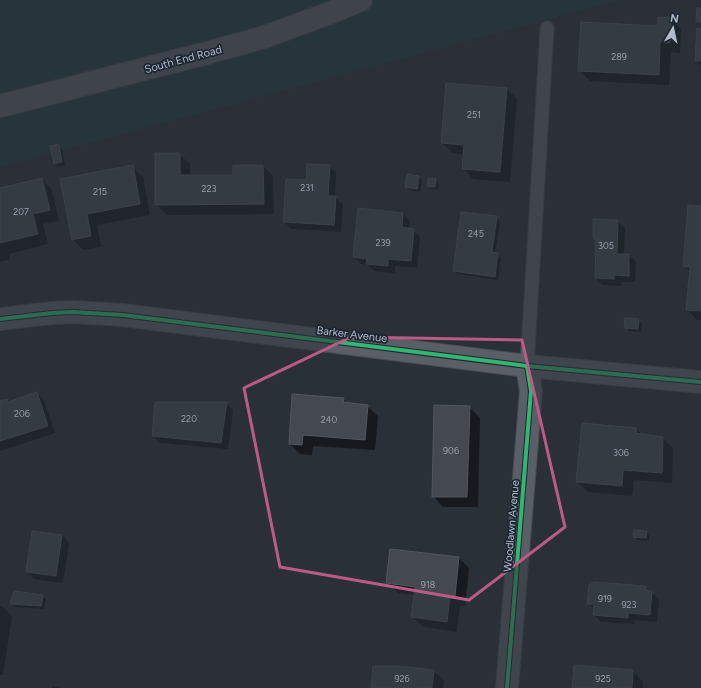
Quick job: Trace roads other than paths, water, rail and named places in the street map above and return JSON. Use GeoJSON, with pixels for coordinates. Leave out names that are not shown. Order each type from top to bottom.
{"type":"FeatureCollection","features":[{"type":"Feature","properties":{"kind":"main road","name":"South End Road"},"geometry":{"type":"LineString","coordinates":[[0,106],[264,37],[323,16],[361,0]]}},
{"type":"Feature","properties":{"kind":"street","name":"Barker Avenue"},"geometry":{"type":"LineString","coordinates":[[0,319],[73,312],[123,315],[527,366],[701,382]]}},
{"type":"Feature","properties":{"kind":"street","name":"Woodlawn Avenue"},"geometry":{"type":"LineString","coordinates":[[507,688],[531,391],[527,366]]}},
{"type":"Feature","properties":{"kind":"lane"},"geometry":{"type":"LineString","coordinates":[[527,366],[548,28]]}}]}
